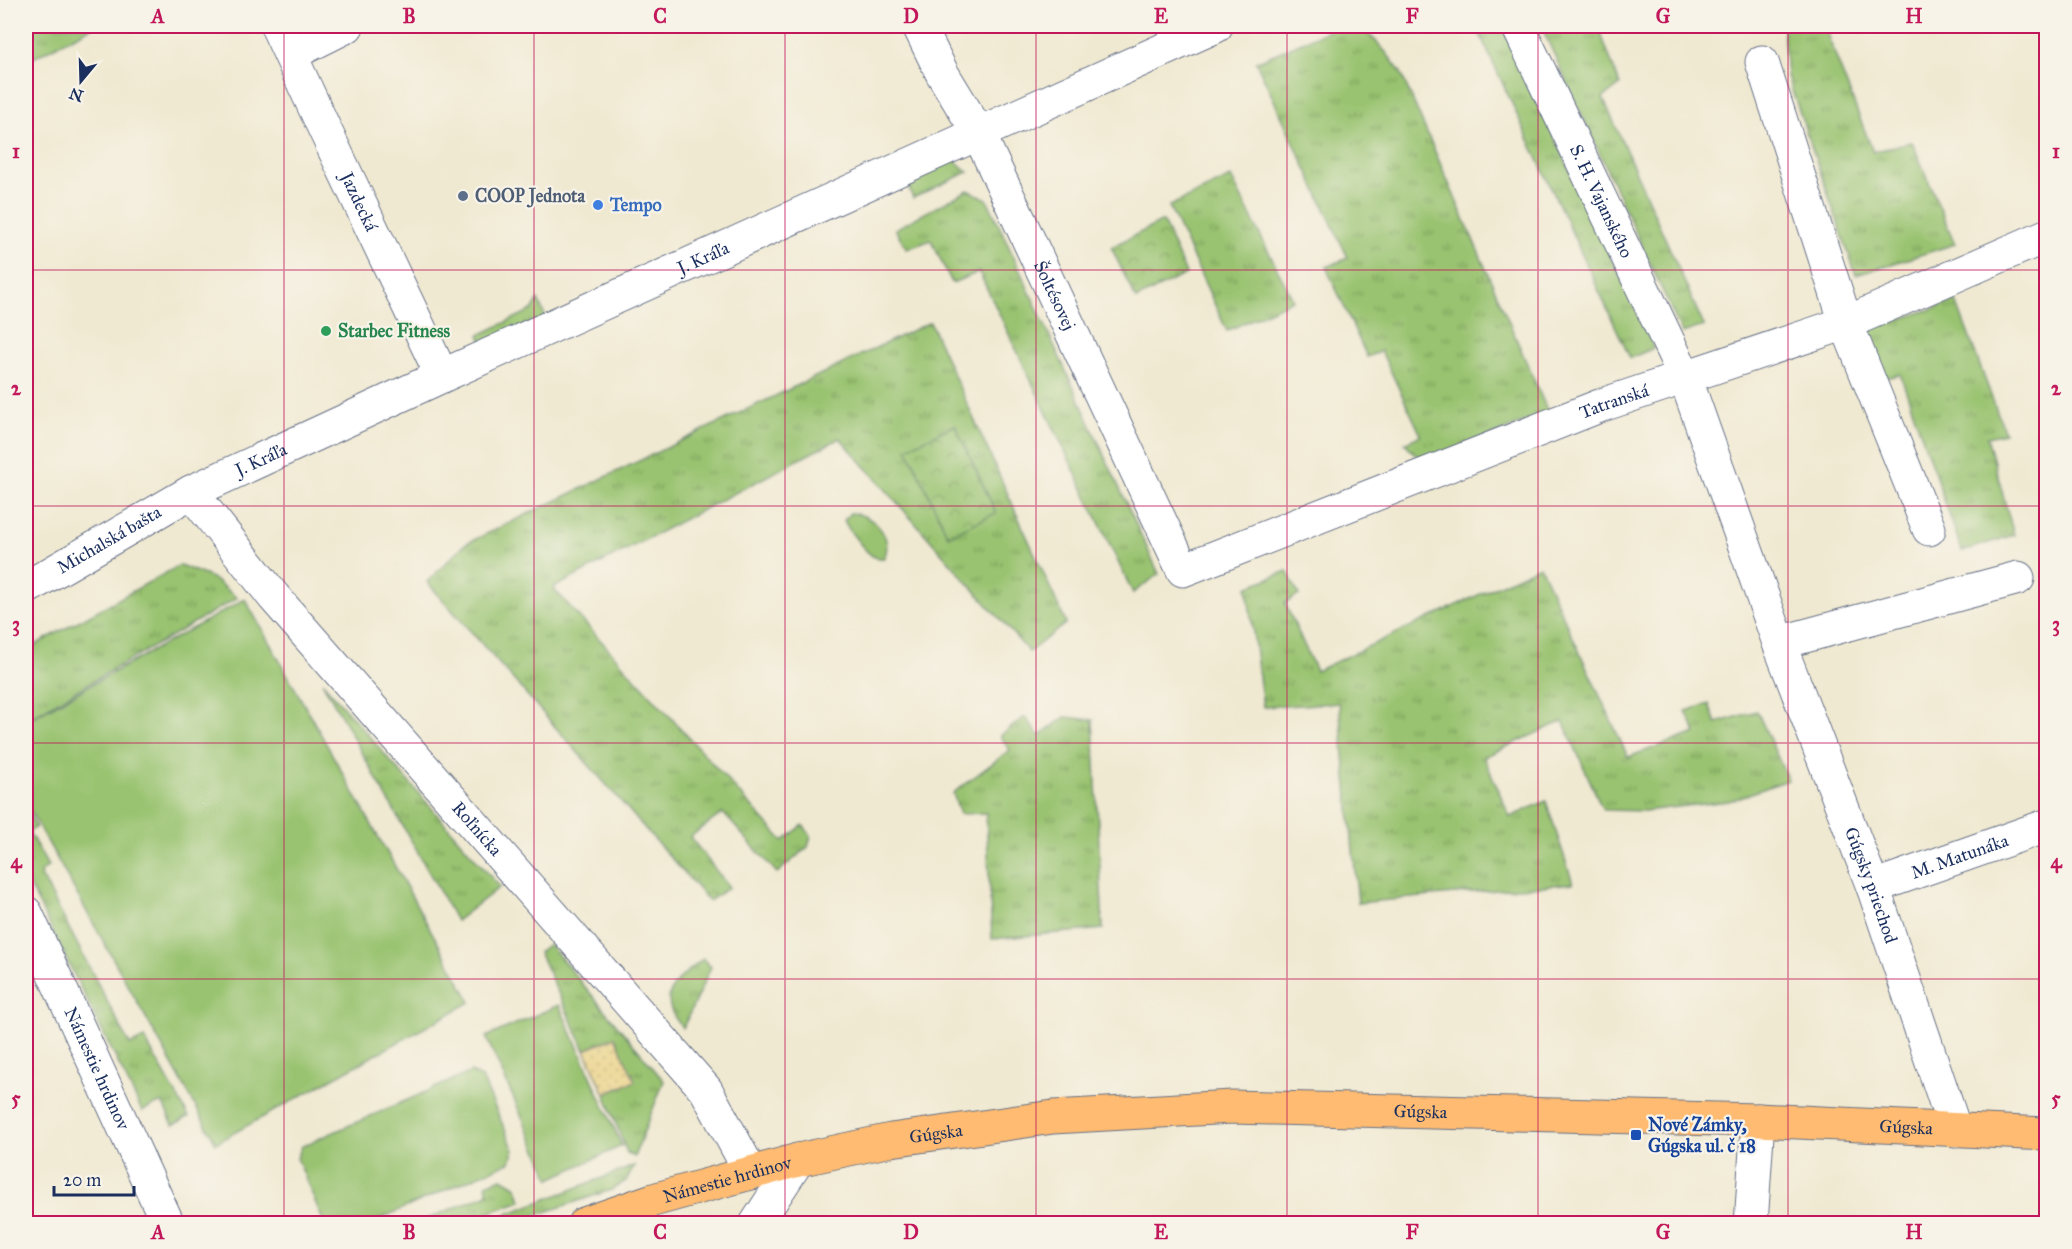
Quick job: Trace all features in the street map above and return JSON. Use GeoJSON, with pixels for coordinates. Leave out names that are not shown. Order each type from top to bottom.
{"type":"FeatureCollection","features":[{"type":"Feature","properties":{"kind":"main road","name":"Gúgska"},"geometry":{"type":"LineString","coordinates":[[798,1161],[891,1140],[1053,1117],[1232,1107],[1758,1120],[2046,1134]]}},
{"type":"Feature","properties":{"kind":"main road","name":"Námestie hrdinov"},"geometry":{"type":"LineString","coordinates":[[584,1224],[653,1200],[798,1161]]}},
{"type":"Feature","properties":{"kind":"street"},"geometry":{"type":"LineString","coordinates":[[284,40],[346,26]]}},
{"type":"Feature","properties":{"kind":"street","name":"Šoltésovej"},"geometry":{"type":"LineString","coordinates":[[919,26],[942,72],[979,134],[1184,570]]}},
{"type":"Feature","properties":{"kind":"street","name":"J. Kráľa"},"geometry":{"type":"LineString","coordinates":[[191,492],[1216,26]]}},
{"type":"Feature","properties":{"kind":"street","name":"S. H. Vajanského"},"geometry":{"type":"LineString","coordinates":[[1518,26],[1685,377]]}},
{"type":"Feature","properties":{"kind":"street","name":"Jazdecká"},"geometry":{"type":"LineString","coordinates":[[284,40],[442,376]]}},
{"type":"Feature","properties":{"kind":"street"},"geometry":{"type":"LineString","coordinates":[[1762,62],[1846,323],[1929,529]]}},
{"type":"Feature","properties":{"kind":"street","name":"Tatranská"},"geometry":{"type":"LineString","coordinates":[[1184,570],[1602,405],[1846,323],[2046,236]]}},
{"type":"Feature","properties":{"kind":"street","name":"Gúgsky priechod"},"geometry":{"type":"LineString","coordinates":[[1685,377],[1779,643],[1873,887],[1955,1130]]}},
{"type":"Feature","properties":{"kind":"street","name":"Michalská bašta"},"geometry":{"type":"LineString","coordinates":[[26,588],[191,492]]}},
{"type":"Feature","properties":{"kind":"street","name":"Roľnícka"},"geometry":{"type":"LineString","coordinates":[[191,492],[274,597],[706,1090],[751,1173]]}},
{"type":"Feature","properties":{"kind":"street"},"geometry":{"type":"LineString","coordinates":[[1779,643],[2018,578]]}},
{"type":"Feature","properties":{"kind":"street","name":"M. Matunáka"},"geometry":{"type":"LineString","coordinates":[[1873,887],[2046,826]]}},
{"type":"Feature","properties":{"kind":"street","name":"Námestie hrdinov"},"geometry":{"type":"LineString","coordinates":[[26,913],[168,1224]]}},
{"type":"Feature","properties":{"kind":"street"},"geometry":{"type":"LineString","coordinates":[[1751,1224],[1758,1120]]}},
{"type":"Feature","properties":{"kind":"street","name":"Námestie hrdinov"},"geometry":{"type":"LineString","coordinates":[[756,1224],[798,1161]]}},
{"type":"Feature","properties":{"kind":"green space"},"geometry":{"type":"Polygon","coordinates":[[[26,26],[94,26],[26,62],[26,26]]]}},
{"type":"Feature","properties":{"kind":"green space"},"geometry":{"type":"Polygon","coordinates":[[[1339,26],[1350,27],[1368,34],[1400,71],[1548,412],[1435,459],[1417,456],[1405,443],[1421,435],[1381,351],[1367,357],[1326,267],[1348,258],[1256,62],[1339,26]]]}},
{"type":"Feature","properties":{"kind":"green space"},"geometry":{"type":"Polygon","coordinates":[[[1476,26],[1502,26],[1654,348],[1630,358],[1476,26]]]}},
{"type":"Feature","properties":{"kind":"green space"},"geometry":{"type":"Polygon","coordinates":[[[1541,26],[1598,26],[1620,85],[1603,98],[1704,326],[1682,333],[1541,26]]]}},
{"type":"Feature","properties":{"kind":"green space"},"geometry":{"type":"Polygon","coordinates":[[[1824,26],[1873,152],[1912,142],[1955,244],[1856,275],[1787,76],[1783,27],[1824,26]]]}},
{"type":"Feature","properties":{"kind":"green space"},"geometry":{"type":"Polygon","coordinates":[[[952,158],[968,172],[913,198],[905,180],[952,158]]]}},
{"type":"Feature","properties":{"kind":"green space"},"geometry":{"type":"Polygon","coordinates":[[[1231,177],[1293,300],[1227,331],[1169,206],[1231,177]]]}},
{"type":"Feature","properties":{"kind":"green space"},"geometry":{"type":"Polygon","coordinates":[[[968,190],[987,199],[1159,574],[1133,593],[979,272],[952,283],[931,240],[907,249],[895,229],[968,190]]]}},
{"type":"Feature","properties":{"kind":"green space"},"geometry":{"type":"Polygon","coordinates":[[[1163,221],[1186,274],[1136,299],[1111,247],[1163,221]]]}},
{"type":"Feature","properties":{"kind":"green space"},"geometry":{"type":"Polygon","coordinates":[[[538,300],[546,318],[484,346],[479,335],[532,310],[538,300]]]}},
{"type":"Feature","properties":{"kind":"green space"},"geometry":{"type":"Polygon","coordinates":[[[1956,301],[2005,433],[1987,437],[2014,535],[1962,551],[1900,374],[1880,380],[1867,330],[1956,301]]]}},
{"type":"Feature","properties":{"kind":"green space"},"geometry":{"type":"Polygon","coordinates":[[[930,322],[1066,623],[1029,652],[840,438],[553,588],[783,841],[803,825],[811,836],[808,847],[777,873],[723,813],[690,837],[729,887],[709,901],[427,582],[465,544],[930,322]]]}},
{"type":"Feature","properties":{"kind":"green space"},"geometry":{"type":"Polygon","coordinates":[[[955,425],[996,513],[948,536],[907,448],[955,425]]]}},
{"type":"Feature","properties":{"kind":"green space"},"geometry":{"type":"Polygon","coordinates":[[[850,513],[866,517],[879,527],[886,542],[887,550],[884,558],[871,555],[862,547],[844,520],[850,513]]]}},
{"type":"Feature","properties":{"kind":"green space"},"geometry":{"type":"Polygon","coordinates":[[[180,565],[212,578],[237,598],[26,720],[26,650],[180,565]]]}},
{"type":"Feature","properties":{"kind":"green space"},"geometry":{"type":"Polygon","coordinates":[[[1540,566],[1628,757],[1696,733],[1686,711],[1709,704],[1716,723],[1757,711],[1788,780],[1729,801],[1644,811],[1603,810],[1563,721],[1484,757],[1510,817],[1546,801],[1573,883],[1358,903],[1339,703],[1263,707],[1247,587],[1287,571],[1299,595],[1285,603],[1316,671],[1540,566]]]}},
{"type":"Feature","properties":{"kind":"green space"},"geometry":{"type":"Polygon","coordinates":[[[245,599],[471,1002],[216,1143],[26,803],[26,721],[245,599]]]}},
{"type":"Feature","properties":{"kind":"green space"},"geometry":{"type":"Polygon","coordinates":[[[322,682],[500,887],[456,921],[450,910],[322,682]]]}},
{"type":"Feature","properties":{"kind":"green space"},"geometry":{"type":"Polygon","coordinates":[[[1025,717],[1039,736],[1065,717],[1093,720],[1103,929],[992,939],[986,813],[960,814],[953,793],[1010,750],[1000,736],[1025,717]]]}},
{"type":"Feature","properties":{"kind":"green space"},"geometry":{"type":"Polygon","coordinates":[[[26,808],[36,827],[29,832],[48,866],[40,873],[130,1045],[144,1038],[189,1117],[173,1125],[162,1102],[142,1111],[26,878],[26,808]]]}},
{"type":"Feature","properties":{"kind":"green space"},"geometry":{"type":"Polygon","coordinates":[[[549,944],[664,1081],[634,1157],[627,1153],[605,1094],[634,1081],[615,1037],[585,1050],[539,952],[549,944]]]}},
{"type":"Feature","properties":{"kind":"green space"},"geometry":{"type":"Polygon","coordinates":[[[703,959],[711,967],[683,1028],[674,1016],[669,997],[677,981],[703,959]]]}},
{"type":"Feature","properties":{"kind":"green space"},"geometry":{"type":"Polygon","coordinates":[[[559,1005],[622,1146],[550,1179],[486,1037],[559,1005]]]}},
{"type":"Feature","properties":{"kind":"green space"},"geometry":{"type":"Polygon","coordinates":[[[471,1072],[482,1078],[514,1150],[510,1162],[370,1223],[324,1223],[297,1158],[302,1146],[471,1072]]]}},
{"type":"Feature","properties":{"kind":"green space"},"geometry":{"type":"Polygon","coordinates":[[[634,1166],[626,1181],[611,1190],[513,1223],[483,1223],[634,1166]]]}},
{"type":"Feature","properties":{"kind":"green space"},"geometry":{"type":"Polygon","coordinates":[[[502,1178],[517,1187],[521,1201],[460,1223],[417,1223],[488,1194],[486,1184],[502,1178]]]}},
{"type":"Feature","properties":{"kind":"sand"},"geometry":{"type":"Polygon","coordinates":[[[615,1037],[635,1081],[605,1094],[585,1050],[615,1037]]]}},
{"type":"Feature","properties":{"kind":"place","name":"COOP Jednota"},"geometry":{"type":"Point","coordinates":[463,196]}},
{"type":"Feature","properties":{"kind":"place","name":"Tempo"},"geometry":{"type":"Point","coordinates":[598,205]}},
{"type":"Feature","properties":{"kind":"place","name":"Starbec Fitness"},"geometry":{"type":"Point","coordinates":[326,331]}},
{"type":"Feature","properties":{"kind":"place","name":"Nové Zámky, Gúgska ul. č 18"},"geometry":{"type":"Point","coordinates":[1636,1135]}}]}
